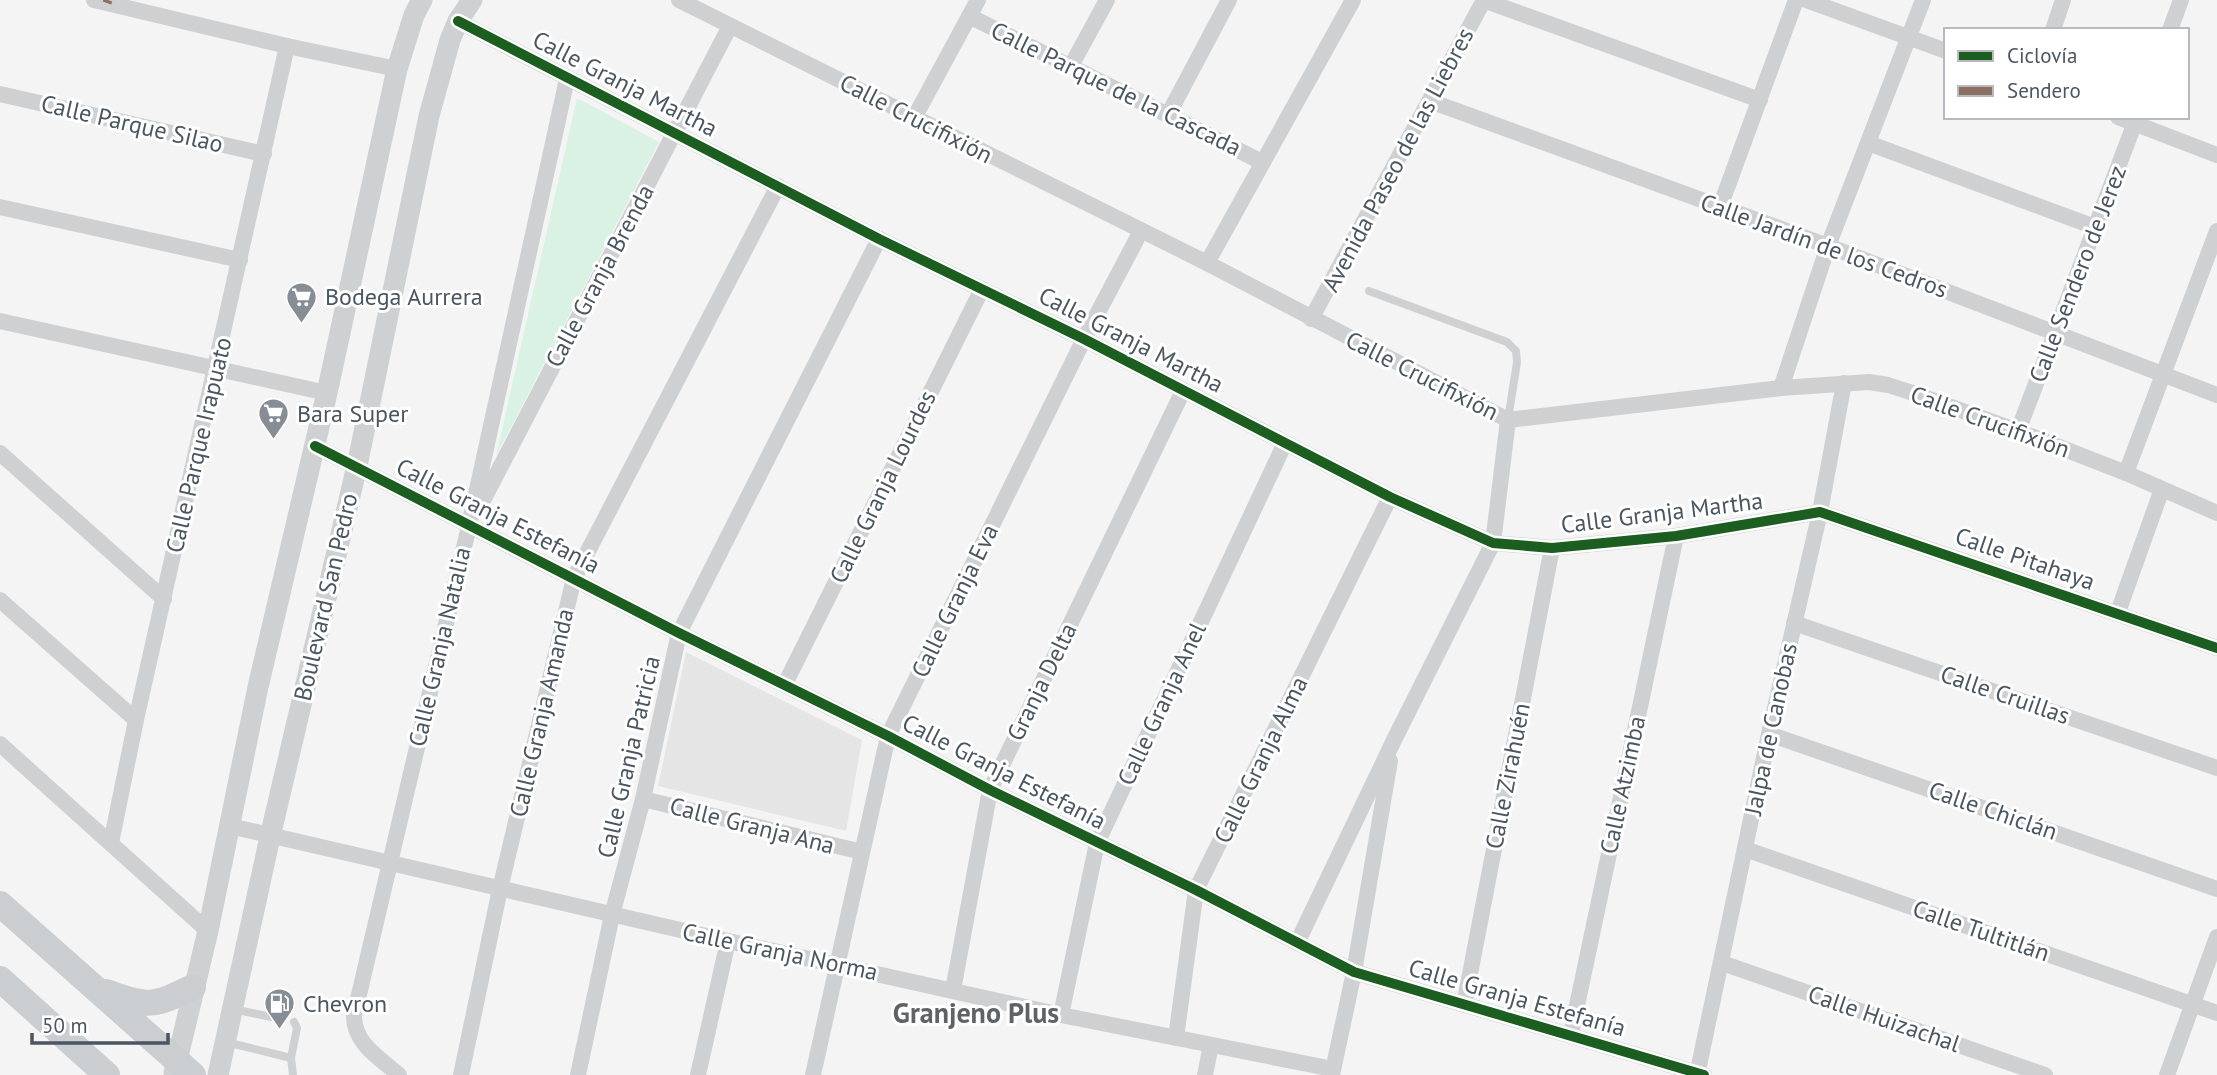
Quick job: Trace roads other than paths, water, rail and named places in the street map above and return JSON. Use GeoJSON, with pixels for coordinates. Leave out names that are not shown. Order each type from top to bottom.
{"type":"FeatureCollection","features":[{"type":"Feature","properties":{"kind":"main road"},"geometry":{"type":"LineString","coordinates":[[0,904],[181,1070]]}},
{"type":"Feature","properties":{"kind":"main road"},"geometry":{"type":"LineString","coordinates":[[0,979],[107,1075]]}},
{"type":"Feature","properties":{"kind":"main road"},"geometry":{"type":"LineString","coordinates":[[94,988],[132,1002],[148,1003],[162,1002],[193,987]]}},
{"type":"Feature","properties":{"kind":"street"},"geometry":{"type":"LineString","coordinates":[[94,0],[286,46],[397,69]]}},
{"type":"Feature","properties":{"kind":"street","name":"Boulevard San Pedro"},"geometry":{"type":"LineString","coordinates":[[181,1070],[193,987],[208,931],[258,687],[316,446],[397,69],[414,15],[422,0]]}},
{"type":"Feature","properties":{"kind":"street","name":"Boulevard San Pedro"},"geometry":{"type":"LineString","coordinates":[[218,1075],[270,837],[357,466],[429,116],[450,40],[458,21],[472,0]]}},
{"type":"Feature","properties":{"kind":"street","name":"Calle Crucifixión"},"geometry":{"type":"LineString","coordinates":[[679,0],[1207,263],[1508,420],[1781,388],[1869,382],[1888,385],[2018,430],[2217,513]]}},
{"type":"Feature","properties":{"kind":"street"},"geometry":{"type":"LineString","coordinates":[[914,118],[978,0]]}},
{"type":"Feature","properties":{"kind":"street"},"geometry":{"type":"LineString","coordinates":[[1071,66],[1107,0]]}},
{"type":"Feature","properties":{"kind":"street"},"geometry":{"type":"LineString","coordinates":[[1168,115],[1229,0]]}},
{"type":"Feature","properties":{"kind":"street"},"geometry":{"type":"LineString","coordinates":[[1207,263],[1353,0]]}},
{"type":"Feature","properties":{"kind":"street"},"geometry":{"type":"LineString","coordinates":[[1484,0],[1760,100]]}},
{"type":"Feature","properties":{"kind":"street","name":"Avenida Paseo de las Liebres"},"geometry":{"type":"LineString","coordinates":[[1311,319],[1484,0]]}},
{"type":"Feature","properties":{"kind":"street"},"geometry":{"type":"LineString","coordinates":[[1720,207],[1796,0]]}},
{"type":"Feature","properties":{"kind":"street"},"geometry":{"type":"LineString","coordinates":[[1806,0],[1944,50]]}},
{"type":"Feature","properties":{"kind":"street"},"geometry":{"type":"LineString","coordinates":[[1781,388],[1828,246],[1923,0]]}},
{"type":"Feature","properties":{"kind":"street"},"geometry":{"type":"LineString","coordinates":[[2054,28],[2063,0]]}},
{"type":"Feature","properties":{"kind":"street"},"geometry":{"type":"LineString","coordinates":[[2171,28],[2181,0]]}},
{"type":"Feature","properties":{"kind":"street","name":"Calle Parque de la Cascada"},"geometry":{"type":"LineString","coordinates":[[969,16],[1262,162]]}},
{"type":"Feature","properties":{"kind":"street","name":"Calle Granja Martha"},"geometry":{"type":"LineString","coordinates":[[458,21],[879,239],[1084,339],[1391,497],[1493,542],[1552,548],[1676,536],[1819,512]]}},
{"type":"Feature","properties":{"kind":"street","name":"Calle Granja Brenda"},"geometry":{"type":"LineString","coordinates":[[469,526],[730,26]]}},
{"type":"Feature","properties":{"kind":"street","name":"Calle Parque Irapuato"},"geometry":{"type":"LineString","coordinates":[[111,843],[286,46]]}},
{"type":"Feature","properties":{"kind":"street","name":"Calle Granja Natalia"},"geometry":{"type":"LineString","coordinates":[[399,1075],[359,1039],[354,1029],[354,1016],[469,526],[567,79]]}},
{"type":"Feature","properties":{"kind":"street","name":"Calle Parque Silao"},"geometry":{"type":"LineString","coordinates":[[0,94],[264,154]]}},
{"type":"Feature","properties":{"kind":"street","name":"Calle Jardín de los Cedros"},"geometry":{"type":"LineString","coordinates":[[1430,101],[1828,246],[2217,395]]}},
{"type":"Feature","properties":{"kind":"street"},"geometry":{"type":"LineString","coordinates":[[2136,120],[2217,155]]}},
{"type":"Feature","properties":{"kind":"street","name":"Calle Sendero de Jerez"},"geometry":{"type":"LineString","coordinates":[[2018,430],[2057,334],[2136,120]]}},
{"type":"Feature","properties":{"kind":"street"},"geometry":{"type":"LineString","coordinates":[[1868,143],[2095,227]]}},
{"type":"Feature","properties":{"kind":"street","name":"Calle Granja Amanda"},"geometry":{"type":"LineString","coordinates":[[461,1075],[500,889],[573,578],[778,186]]}},
{"type":"Feature","properties":{"kind":"street"},"geometry":{"type":"LineString","coordinates":[[0,207],[240,260]]}},
{"type":"Feature","properties":{"kind":"street","name":"Calle Granja Eva"},"geometry":{"type":"LineString","coordinates":[[813,1075],[888,736],[1084,339],[1141,231]]}},
{"type":"Feature","properties":{"kind":"street"},"geometry":{"type":"LineString","coordinates":[[2126,473],[2162,374],[2210,272],[2217,231]]}},
{"type":"Feature","properties":{"kind":"street","name":"Calle Granja Patricia"},"geometry":{"type":"LineString","coordinates":[[578,1075],[612,915],[643,799],[680,633],[879,239]]}},
{"type":"Feature","properties":{"kind":"street","name":"Calle Granja Lourdes"},"geometry":{"type":"LineString","coordinates":[[785,684],[982,289]]}},
{"type":"Feature","properties":{"kind":"street"},"geometry":{"type":"LineString","coordinates":[[0,321],[327,393]]}},
{"type":"Feature","properties":{"kind":"street","name":"Jalpa de Canobas"},"geometry":{"type":"LineString","coordinates":[[1700,1074],[1844,383]]}},
{"type":"Feature","properties":{"kind":"street","name":"Granja Delta"},"geometry":{"type":"LineString","coordinates":[[953,990],[989,790],[1183,391]]}},
{"type":"Feature","properties":{"kind":"street"},"geometry":{"type":"LineString","coordinates":[[1297,943],[1493,542],[1508,420]]}},
{"type":"Feature","properties":{"kind":"street","name":"Calle Granja Anel"},"geometry":{"type":"LineString","coordinates":[[1060,1015],[1097,843],[1285,443]]}},
{"type":"Feature","properties":{"kind":"street","name":"Calle Granja Estefanía"},"geometry":{"type":"LineString","coordinates":[[316,446],[680,633],[888,736],[989,790],[1196,890],[1354,972],[1700,1074]]}},
{"type":"Feature","properties":{"kind":"street"},"geometry":{"type":"LineString","coordinates":[[0,453],[164,599]]}},
{"type":"Feature","properties":{"kind":"street"},"geometry":{"type":"LineString","coordinates":[[2118,612],[2162,489]]}},
{"type":"Feature","properties":{"kind":"street","name":"Calle Granja Alma"},"geometry":{"type":"LineString","coordinates":[[1176,1038],[1196,890],[1391,497]]}},
{"type":"Feature","properties":{"kind":"street","name":"Calle Pitahaya"},"geometry":{"type":"LineString","coordinates":[[1819,512],[2217,648]]}},
{"type":"Feature","properties":{"kind":"street","name":"Calle Atzimba"},"geometry":{"type":"LineString","coordinates":[[1571,1034],[1676,536]]}},
{"type":"Feature","properties":{"kind":"street","name":"Calle Zirahuén"},"geometry":{"type":"LineString","coordinates":[[1464,1005],[1552,548]]}},
{"type":"Feature","properties":{"kind":"street"},"geometry":{"type":"LineString","coordinates":[[0,600],[136,720]]}},
{"type":"Feature","properties":{"kind":"street","name":"Calle Cruillas"},"geometry":{"type":"LineString","coordinates":[[1794,623],[2217,768]]}},
{"type":"Feature","properties":{"kind":"street","name":"Calle Chiclán"},"geometry":{"type":"LineString","coordinates":[[1769,734],[2217,889]]}},
{"type":"Feature","properties":{"kind":"street"},"geometry":{"type":"LineString","coordinates":[[1332,1072],[1354,972],[1394,740]]}},
{"type":"Feature","properties":{"kind":"street"},"geometry":{"type":"LineString","coordinates":[[0,744],[208,931]]}},
{"type":"Feature","properties":{"kind":"street","name":"Calle Granja Ana"},"geometry":{"type":"LineString","coordinates":[[643,799],[862,852]]}},
{"type":"Feature","properties":{"kind":"street","name":"Calle Granja Norma"},"geometry":{"type":"LineString","coordinates":[[229,826],[728,942],[1332,1072]]}},
{"type":"Feature","properties":{"kind":"street","name":"Calle Tultitlán"},"geometry":{"type":"LineString","coordinates":[[1745,849],[2217,1013]]}},
{"type":"Feature","properties":{"kind":"street"},"geometry":{"type":"LineString","coordinates":[[2167,1075],[2217,937]]}},
{"type":"Feature","properties":{"kind":"street"},"geometry":{"type":"LineString","coordinates":[[698,1075],[728,942]]}},
{"type":"Feature","properties":{"kind":"street","name":"Calle Huizachal"},"geometry":{"type":"LineString","coordinates":[[1723,963],[2045,1075]]}},
{"type":"Feature","properties":{"kind":"street"},"geometry":{"type":"LineString","coordinates":[[1205,1075],[1211,1045]]}},
{"type":"Feature","properties":{"kind":"lane"},"geometry":{"type":"LineString","coordinates":[[1368,291],[1507,342],[1516,351],[1517,362],[1508,420]]}},
{"type":"Feature","properties":{"kind":"lane"},"geometry":{"type":"LineString","coordinates":[[233,1009],[271,1017]]}},
{"type":"Feature","properties":{"kind":"lane"},"geometry":{"type":"LineString","coordinates":[[293,1075],[291,1058],[297,1028],[294,1022]]}},
{"type":"Feature","properties":{"kind":"lane"},"geometry":{"type":"LineString","coordinates":[[226,1042],[291,1058]]}},
{"type":"Feature","properties":{"kind":"place","name":"Bodega Aurrera"},"geometry":{"type":"Point","coordinates":[302,324]}},
{"type":"Feature","properties":{"kind":"place","name":"Bara Super"},"geometry":{"type":"Point","coordinates":[274,441]}},
{"type":"Feature","properties":{"kind":"place","name":"Chevron"},"geometry":{"type":"Point","coordinates":[280,1031]}},
{"type":"Feature","properties":{"kind":"district","name":"Granjeno Plus"},"geometry":{"type":"Point","coordinates":[976,1013]}}]}
